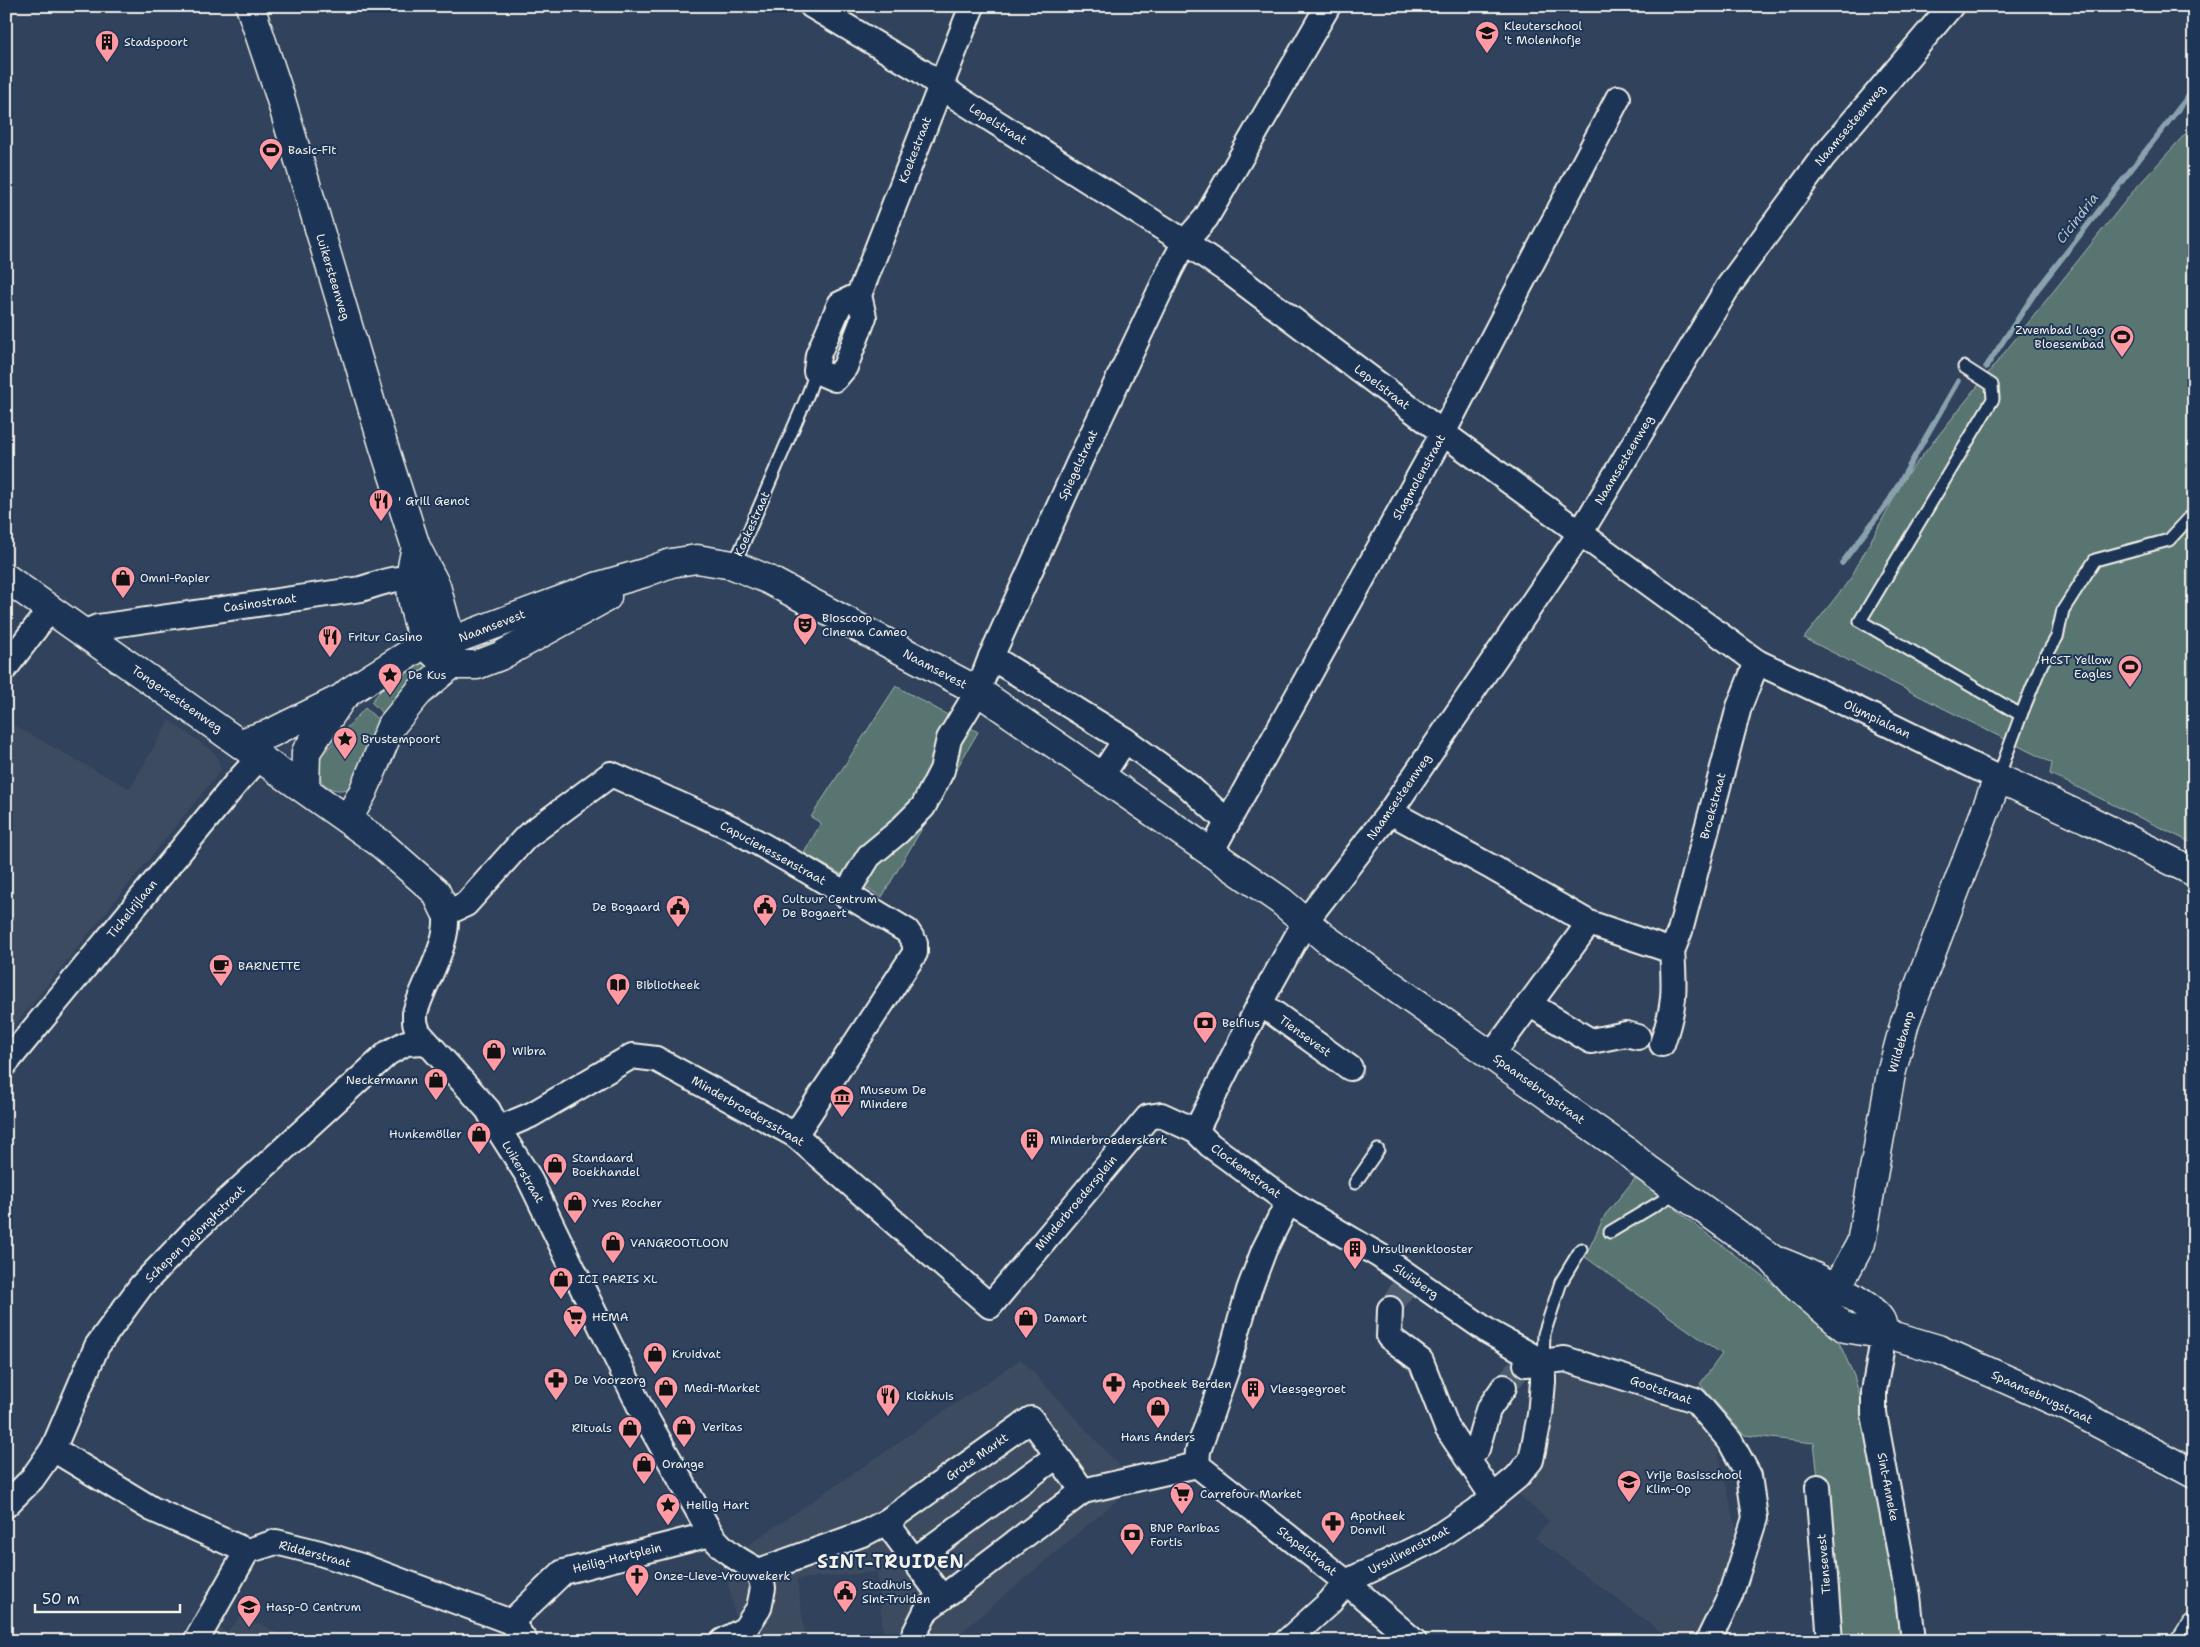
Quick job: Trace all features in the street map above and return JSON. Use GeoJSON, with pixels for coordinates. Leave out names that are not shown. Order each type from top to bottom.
{"type":"FeatureCollection","features":[{"type":"Feature","properties":{"kind":"street","name":"Luikersteenweg"},"geometry":{"type":"LineString","coordinates":[[250,6],[416,547],[420,586],[442,650]]}},
{"type":"Feature","properties":{"kind":"street","name":"Lepelstraat"},"geometry":{"type":"LineString","coordinates":[[812,6],[921,71],[940,86],[1232,274],[1443,433],[1581,532]]}},
{"type":"Feature","properties":{"kind":"street","name":"Koekestraat"},"geometry":{"type":"LineString","coordinates":[[816,371],[835,379],[845,367],[864,317],[859,295],[972,6]]}},
{"type":"Feature","properties":{"kind":"street"},"geometry":{"type":"LineString","coordinates":[[1185,242],[1206,218],[1328,6]]}},
{"type":"Feature","properties":{"kind":"street","name":"Naamsesteenweg"},"geometry":{"type":"LineString","coordinates":[[1305,922],[1390,812],[1581,532],[1701,330],[1770,227],[1822,157],[1951,6]]}},
{"type":"Feature","properties":{"kind":"street","name":"Slagmolenstraat"},"geometry":{"type":"LineString","coordinates":[[1211,852],[1443,433],[1618,98]]}},
{"type":"Feature","properties":{"kind":"street","name":"Spiegelstraat"},"geometry":{"type":"LineString","coordinates":[[845,895],[869,856],[898,832],[923,807],[942,770],[949,739],[978,691],[991,657],[1080,460],[1185,242]]}},
{"type":"Feature","properties":{"kind":"street","name":"Olympialaan"},"geometry":{"type":"LineString","coordinates":[[1581,532],[1757,662],[2194,872]]}},
{"type":"Feature","properties":{"kind":"street","name":"Naamsevest"},"geometry":{"type":"LineString","coordinates":[[442,650],[477,665],[500,656],[605,599],[644,573],[671,563],[697,559],[734,565],[767,579],[820,606],[978,691],[1281,901],[1305,922]]}},
{"type":"Feature","properties":{"kind":"street","name":"Tongersesteenweg"},"geometry":{"type":"LineString","coordinates":[[6,578],[348,819]]}},
{"type":"Feature","properties":{"kind":"street","name":"Casinostraat"},"geometry":{"type":"LineString","coordinates":[[83,633],[98,627],[361,589],[399,578],[420,586]]}},
{"type":"Feature","properties":{"kind":"street"},"geometry":{"type":"LineString","coordinates":[[380,671],[404,626],[420,586]]}},
{"type":"Feature","properties":{"kind":"street"},"geometry":{"type":"LineString","coordinates":[[6,667],[50,609]]}},
{"type":"Feature","properties":{"kind":"street"},"geometry":{"type":"LineString","coordinates":[[250,750],[342,698],[380,671],[442,650]]}},
{"type":"Feature","properties":{"kind":"street"},"geometry":{"type":"LineString","coordinates":[[442,650],[419,692],[391,726],[363,792],[348,819],[424,880],[436,892],[445,911]]}},
{"type":"Feature","properties":{"kind":"street"},"geometry":{"type":"LineString","coordinates":[[991,657],[1125,740],[1186,785],[1228,822]]}},
{"type":"Feature","properties":{"kind":"street","name":"Broekstraat"},"geometry":{"type":"LineString","coordinates":[[1662,1044],[1672,1015],[1675,986],[1672,951],[1680,931],[1739,708],[1757,662]]}},
{"type":"Feature","properties":{"kind":"street"},"geometry":{"type":"LineString","coordinates":[[305,788],[304,760],[308,748],[342,698]]}},
{"type":"Feature","properties":{"kind":"street"},"geometry":{"type":"LineString","coordinates":[[1101,777],[1125,740]]}},
{"type":"Feature","properties":{"kind":"street","name":"Tichelrijlaan"},"geometry":{"type":"LineString","coordinates":[[6,1063],[230,790],[250,750]]}},
{"type":"Feature","properties":{"kind":"street","name":"Capucienessenstraat"},"geometry":{"type":"LineString","coordinates":[[445,911],[466,904],[526,837],[611,774],[732,828],[907,931],[915,943],[915,953],[795,1135]]}},
{"type":"Feature","properties":{"kind":"street","name":"Wildebamp"},"geometry":{"type":"LineString","coordinates":[[1827,1298],[1850,1265],[1861,1243],[1891,1074],[1905,1022],[1998,778]]}},
{"type":"Feature","properties":{"kind":"street"},"geometry":{"type":"LineString","coordinates":[[1390,812],[1589,923],[1672,951]]}},
{"type":"Feature","properties":{"kind":"street","name":"Luikerstraat"},"geometry":{"type":"LineString","coordinates":[[445,911],[446,922],[442,941],[416,1013],[415,1022],[418,1032],[488,1110],[528,1176],[568,1254],[640,1407],[711,1534],[733,1556],[758,1571]]}},
{"type":"Feature","properties":{"kind":"street"},"geometry":{"type":"LineString","coordinates":[[1196,1131],[1260,1003],[1305,922]]}},
{"type":"Feature","properties":{"kind":"street","name":"Spaansebrugstraat"},"geometry":{"type":"LineString","coordinates":[[1305,922],[1326,940],[1492,1055],[1771,1258],[1806,1272],[1827,1298],[1867,1307],[1880,1319],[1884,1334],[1938,1350],[2068,1407],[2194,1474]]}},
{"type":"Feature","properties":{"kind":"street"},"geometry":{"type":"LineString","coordinates":[[1492,1055],[1589,923]]}},
{"type":"Feature","properties":{"kind":"street","name":"Tiensevest"},"geometry":{"type":"LineString","coordinates":[[1260,1003],[1350,1068]]}},
{"type":"Feature","properties":{"kind":"street"},"geometry":{"type":"LineString","coordinates":[[1529,1004],[1591,1041],[1626,1034],[1638,1037]]}},
{"type":"Feature","properties":{"kind":"street","name":"Schepen Dejonghstraat"},"geometry":{"type":"LineString","coordinates":[[6,1505],[32,1479],[53,1449],[97,1346],[141,1286],[194,1231],[388,1053],[406,1043],[425,1042]]}},
{"type":"Feature","properties":{"kind":"street","name":"Minderbroedersstraat"},"geometry":{"type":"LineString","coordinates":[[498,1129],[531,1115],[632,1056],[656,1059],[795,1135],[990,1306]]}},
{"type":"Feature","properties":{"kind":"street","name":"Minderbroedersplein"},"geometry":{"type":"LineString","coordinates":[[990,1306],[1148,1116],[1161,1115],[1196,1131]]}},
{"type":"Feature","properties":{"kind":"street","name":"Clockemstraat"},"geometry":{"type":"LineString","coordinates":[[1196,1131],[1210,1145],[1288,1202],[1264,1250],[1252,1282],[1226,1371],[1198,1452],[1197,1465]]}},
{"type":"Feature","properties":{"kind":"street","name":"Sluisberg"},"geometry":{"type":"LineString","coordinates":[[1288,1202],[1380,1256],[1407,1281],[1488,1332],[1532,1363]]}},
{"type":"Feature","properties":{"kind":"street"},"geometry":{"type":"LineString","coordinates":[[1390,1310],[1388,1337],[1421,1361],[1447,1428],[1493,1497]]}},
{"type":"Feature","properties":{"kind":"street","name":"Sint-Anneke"},"geometry":{"type":"LineString","coordinates":[[1884,1334],[1874,1391],[1874,1414],[1908,1596],[1913,1641]]}},
{"type":"Feature","properties":{"kind":"street","name":"Gootstraat"},"geometry":{"type":"LineString","coordinates":[[1532,1363],[1564,1359],[1695,1400],[1730,1441],[1749,1476],[1755,1518],[1730,1596],[1708,1641]]}},
{"type":"Feature","properties":{"kind":"street","name":"Ursulinenstraat"},"geometry":{"type":"LineString","coordinates":[[1346,1582],[1433,1540],[1476,1511],[1517,1477],[1531,1460],[1540,1415],[1543,1382],[1532,1363]]}},
{"type":"Feature","properties":{"kind":"street"},"geometry":{"type":"LineString","coordinates":[[1467,1458],[1477,1449],[1488,1410],[1504,1387]]}},
{"type":"Feature","properties":{"kind":"street","name":"Grote Markt"},"geometry":{"type":"LineString","coordinates":[[758,1571],[865,1533],[886,1522],[1032,1419],[1083,1491]]}},
{"type":"Feature","properties":{"kind":"street"},"geometry":{"type":"LineString","coordinates":[[53,1449],[152,1509],[247,1551],[196,1641]]}},
{"type":"Feature","properties":{"kind":"street"},"geometry":{"type":"LineString","coordinates":[[914,1560],[1057,1456]]}},
{"type":"Feature","properties":{"kind":"street"},"geometry":{"type":"LineString","coordinates":[[911,1641],[927,1609],[1083,1491],[1197,1465]]}},
{"type":"Feature","properties":{"kind":"street","name":"Stapelstraat"},"geometry":{"type":"LineString","coordinates":[[1197,1465],[1346,1582],[1414,1641]]}},
{"type":"Feature","properties":{"kind":"street","name":"Tiensevest"},"geometry":{"type":"LineString","coordinates":[[1818,1488],[1830,1641]]}},
{"type":"Feature","properties":{"kind":"street"},"geometry":{"type":"LineString","coordinates":[[886,1522],[942,1598]]}},
{"type":"Feature","properties":{"kind":"street","name":"Heilig-Hartplein"},"geometry":{"type":"LineString","coordinates":[[511,1622],[563,1572],[711,1534]]}},
{"type":"Feature","properties":{"kind":"street","name":"Ridderstraat"},"geometry":{"type":"LineString","coordinates":[[247,1551],[276,1542],[364,1567],[511,1622]]}},
{"type":"Feature","properties":{"kind":"street"},"geometry":{"type":"LineString","coordinates":[[723,1641],[745,1629],[759,1608],[763,1588],[758,1571]]}},
{"type":"Feature","properties":{"kind":"street"},"geometry":{"type":"LineString","coordinates":[[1287,1641],[1330,1602],[1346,1582]]}},
{"type":"Feature","properties":{"kind":"street"},"geometry":{"type":"LineString","coordinates":[[511,1622],[525,1641]]}},
{"type":"Feature","properties":{"kind":"street"},"geometry":{"type":"LineString","coordinates":[[2185,1641],[2194,1627]]}},
{"type":"Feature","properties":{"kind":"lane"},"geometry":{"type":"LineString","coordinates":[[1964,367],[1992,385],[1993,399],[1860,622],[2021,715]]}},
{"type":"Feature","properties":{"kind":"lane","name":"Koekestraat"},"geometry":{"type":"LineString","coordinates":[[734,565],[808,394],[816,371]]}},
{"type":"Feature","properties":{"kind":"lane"},"geometry":{"type":"LineString","coordinates":[[1998,778],[2042,663],[2057,637],[2063,610],[2096,560],[2169,540],[2194,514]]}},
{"type":"Feature","properties":{"kind":"lane"},"geometry":{"type":"LineString","coordinates":[[1355,1183],[1378,1150]]}},
{"type":"Feature","properties":{"kind":"lane"},"geometry":{"type":"LineString","coordinates":[[1610,1232],[1678,1191]]}},
{"type":"Feature","properties":{"kind":"lane"},"geometry":{"type":"LineString","coordinates":[[1532,1363],[1544,1334],[1561,1282],[1581,1249]]}},
{"type":"Feature","properties":{"kind":"shaded area"},"geometry":{"type":"Polygon","coordinates":[[[169,720],[216,754],[221,770],[6,1036],[6,721],[130,789],[169,720]]]}},
{"type":"Feature","properties":{"kind":"shaded area"},"geometry":{"type":"Polygon","coordinates":[[[1021,1359],[1136,1484],[951,1641],[884,1641],[877,1572],[797,1579],[806,1641],[711,1641],[738,1627],[723,1562],[1021,1359]]]}},
{"type":"Feature","properties":{"kind":"shaded area","name":"Vrije Basisschool Klim-Op"},"geometry":{"type":"Polygon","coordinates":[[[1563,1369],[1684,1405],[1717,1448],[1738,1535],[1699,1641],[1673,1641],[1535,1538],[1549,1521],[1518,1494],[1532,1475],[1551,1395],[1563,1369]]]}},
{"type":"Feature","properties":{"kind":"shaded area","name":"Hasp-O Centrum"},"geometry":{"type":"Polygon","coordinates":[[[242,1614],[255,1624],[262,1624],[288,1641],[204,1641],[213,1621],[227,1632],[242,1614]]]}},
{"type":"Feature","properties":{"kind":"green space"},"geometry":{"type":"Polygon","coordinates":[[[2194,129],[2194,844],[2050,774],[2052,763],[1804,638],[1850,579],[1906,476],[2135,189],[2187,132],[2194,129]]]}},
{"type":"Feature","properties":{"kind":"green space"},"geometry":{"type":"Polygon","coordinates":[[[421,660],[432,661],[428,671],[387,717],[371,702],[399,670],[421,660]]]}},
{"type":"Feature","properties":{"kind":"green space"},"geometry":{"type":"Polygon","coordinates":[[[896,686],[978,732],[882,897],[804,853],[821,823],[811,817],[896,686]]]}},
{"type":"Feature","properties":{"kind":"green space"},"geometry":{"type":"Polygon","coordinates":[[[365,708],[384,725],[354,786],[337,790],[330,788],[320,779],[318,772],[322,755],[365,708]]]}},
{"type":"Feature","properties":{"kind":"green space"},"geometry":{"type":"Polygon","coordinates":[[[1638,1175],[1685,1217],[1834,1331],[1854,1376],[1874,1442],[1900,1641],[1837,1641],[1814,1443],[1744,1435],[1700,1384],[1722,1354],[1585,1257],[1605,1215],[1638,1175]]]}},
{"type":"Feature","properties":{"kind":"waterway","name":"Cicindria"},"geometry":{"type":"LineString","coordinates":[[1986,367],[2037,290],[2194,89]]}},
{"type":"Feature","properties":{"kind":"waterway","name":"Cicindria"},"geometry":{"type":"LineString","coordinates":[[1842,563],[1889,501],[1958,381]]}},
{"type":"Feature","properties":{"kind":"tunnel"},"geometry":{"type":"LineString","coordinates":[[1390,1309],[1405,1285]]}},
{"type":"Feature","properties":{"kind":"tunnel"},"geometry":{"type":"LineString","coordinates":[[1504,1387],[1522,1365]]}},
{"type":"Feature","properties":{"kind":"place","name":"Kleuterschool 't Molenhofje"},"geometry":{"type":"Point","coordinates":[1487,54]}},
{"type":"Feature","properties":{"kind":"place","name":"Stadspoort"},"geometry":{"type":"Point","coordinates":[107,63]}},
{"type":"Feature","properties":{"kind":"place","name":"Basic-Fit"},"geometry":{"type":"Point","coordinates":[271,171]}},
{"type":"Feature","properties":{"kind":"place","name":"Zwembad Lago Bloesembad"},"geometry":{"type":"Point","coordinates":[2122,358]}},
{"type":"Feature","properties":{"kind":"place","name":"' Grill Genot"},"geometry":{"type":"Point","coordinates":[381,522]}},
{"type":"Feature","properties":{"kind":"place","name":"Omni-Papier"},"geometry":{"type":"Point","coordinates":[123,599]}},
{"type":"Feature","properties":{"kind":"place","name":"Bioscoop Cinema Cameo"},"geometry":{"type":"Point","coordinates":[805,646]}},
{"type":"Feature","properties":{"kind":"place","name":"Fritur Casino"},"geometry":{"type":"Point","coordinates":[330,658]}},
{"type":"Feature","properties":{"kind":"place","name":"HCST Yellow Eagles"},"geometry":{"type":"Point","coordinates":[2130,688]}},
{"type":"Feature","properties":{"kind":"place","name":"De Kus"},"geometry":{"type":"Point","coordinates":[390,696]}},
{"type":"Feature","properties":{"kind":"place","name":"Brustempoort"},"geometry":{"type":"Point","coordinates":[345,760]}},
{"type":"Feature","properties":{"kind":"place","name":"Cultuur Centrum De Bogaert"},"geometry":{"type":"Point","coordinates":[765,927]}},
{"type":"Feature","properties":{"kind":"place","name":"De Bogaard"},"geometry":{"type":"Point","coordinates":[678,928]}},
{"type":"Feature","properties":{"kind":"place","name":"BARNETTE"},"geometry":{"type":"Point","coordinates":[221,987]}},
{"type":"Feature","properties":{"kind":"place","name":"Bibliotheek"},"geometry":{"type":"Point","coordinates":[618,1006]}},
{"type":"Feature","properties":{"kind":"place","name":"Belfius"},"geometry":{"type":"Point","coordinates":[1205,1044]}},
{"type":"Feature","properties":{"kind":"place","name":"Wibra"},"geometry":{"type":"Point","coordinates":[494,1072]}},
{"type":"Feature","properties":{"kind":"place","name":"Neckermann"},"geometry":{"type":"Point","coordinates":[436,1101]}},
{"type":"Feature","properties":{"kind":"place","name":"Museum De Mindere"},"geometry":{"type":"Point","coordinates":[842,1118]}},
{"type":"Feature","properties":{"kind":"place","name":"Hunkemöller"},"geometry":{"type":"Point","coordinates":[479,1155]}},
{"type":"Feature","properties":{"kind":"place","name":"Minderbroederskerk"},"geometry":{"type":"Point","coordinates":[1032,1161]}},
{"type":"Feature","properties":{"kind":"place","name":"Standaard Boekhandel"},"geometry":{"type":"Point","coordinates":[555,1186]}},
{"type":"Feature","properties":{"kind":"place","name":"Yves Rocher"},"geometry":{"type":"Point","coordinates":[575,1224]}},
{"type":"Feature","properties":{"kind":"place","name":"VANGROOTLOON"},"geometry":{"type":"Point","coordinates":[613,1264]}},
{"type":"Feature","properties":{"kind":"place","name":"Ursulinenklooster"},"geometry":{"type":"Point","coordinates":[1355,1270]}},
{"type":"Feature","properties":{"kind":"place","name":"ICI PARIS XL"},"geometry":{"type":"Point","coordinates":[561,1300]}},
{"type":"Feature","properties":{"kind":"place","name":"HEMA"},"geometry":{"type":"Point","coordinates":[575,1338]}},
{"type":"Feature","properties":{"kind":"place","name":"Damart"},"geometry":{"type":"Point","coordinates":[1026,1339]}},
{"type":"Feature","properties":{"kind":"place","name":"Kruidvat"},"geometry":{"type":"Point","coordinates":[655,1375]}},
{"type":"Feature","properties":{"kind":"place","name":"De Voorzorg"},"geometry":{"type":"Point","coordinates":[556,1401]}},
{"type":"Feature","properties":{"kind":"place","name":"Apotheek Berden"},"geometry":{"type":"Point","coordinates":[1114,1405]}},
{"type":"Feature","properties":{"kind":"place","name":"Medi-Market"},"geometry":{"type":"Point","coordinates":[666,1409]}},
{"type":"Feature","properties":{"kind":"place","name":"Vleesgegroet"},"geometry":{"type":"Point","coordinates":[1253,1410]}},
{"type":"Feature","properties":{"kind":"place","name":"Klokhuis"},"geometry":{"type":"Point","coordinates":[888,1417]}},
{"type":"Feature","properties":{"kind":"place","name":"Hans Anders"},"geometry":{"type":"Point","coordinates":[1158,1429]}},
{"type":"Feature","properties":{"kind":"place","name":"Veritas"},"geometry":{"type":"Point","coordinates":[684,1448]}},
{"type":"Feature","properties":{"kind":"place","name":"Rituals"},"geometry":{"type":"Point","coordinates":[630,1449]}},
{"type":"Feature","properties":{"kind":"place","name":"Orange"},"geometry":{"type":"Point","coordinates":[644,1485]}},
{"type":"Feature","properties":{"kind":"place","name":"Vrije Basisschool Klim-Op"},"geometry":{"type":"Point","coordinates":[1629,1503]}},
{"type":"Feature","properties":{"kind":"place","name":"Carrefour Market"},"geometry":{"type":"Point","coordinates":[1182,1515]}},
{"type":"Feature","properties":{"kind":"place","name":"Heilig Hart"},"geometry":{"type":"Point","coordinates":[668,1526]}},
{"type":"Feature","properties":{"kind":"place","name":"Apotheek Donvil"},"geometry":{"type":"Point","coordinates":[1333,1544]}},
{"type":"Feature","properties":{"kind":"place","name":"BNP Paribas Fortis"},"geometry":{"type":"Point","coordinates":[1132,1556]}},
{"type":"Feature","properties":{"kind":"place","name":"Onze-Lieve-Vrouwekerk"},"geometry":{"type":"Point","coordinates":[637,1597]}},
{"type":"Feature","properties":{"kind":"place","name":"Stadhuis Sint-Truiden"},"geometry":{"type":"Point","coordinates":[845,1613]}},
{"type":"Feature","properties":{"kind":"place","name":"Hasp-O Centrum"},"geometry":{"type":"Point","coordinates":[249,1628]}},
{"type":"Feature","properties":{"kind":"district","name":"SINT-TRUIDEN"},"geometry":{"type":"Point","coordinates":[891,1562]}}]}
